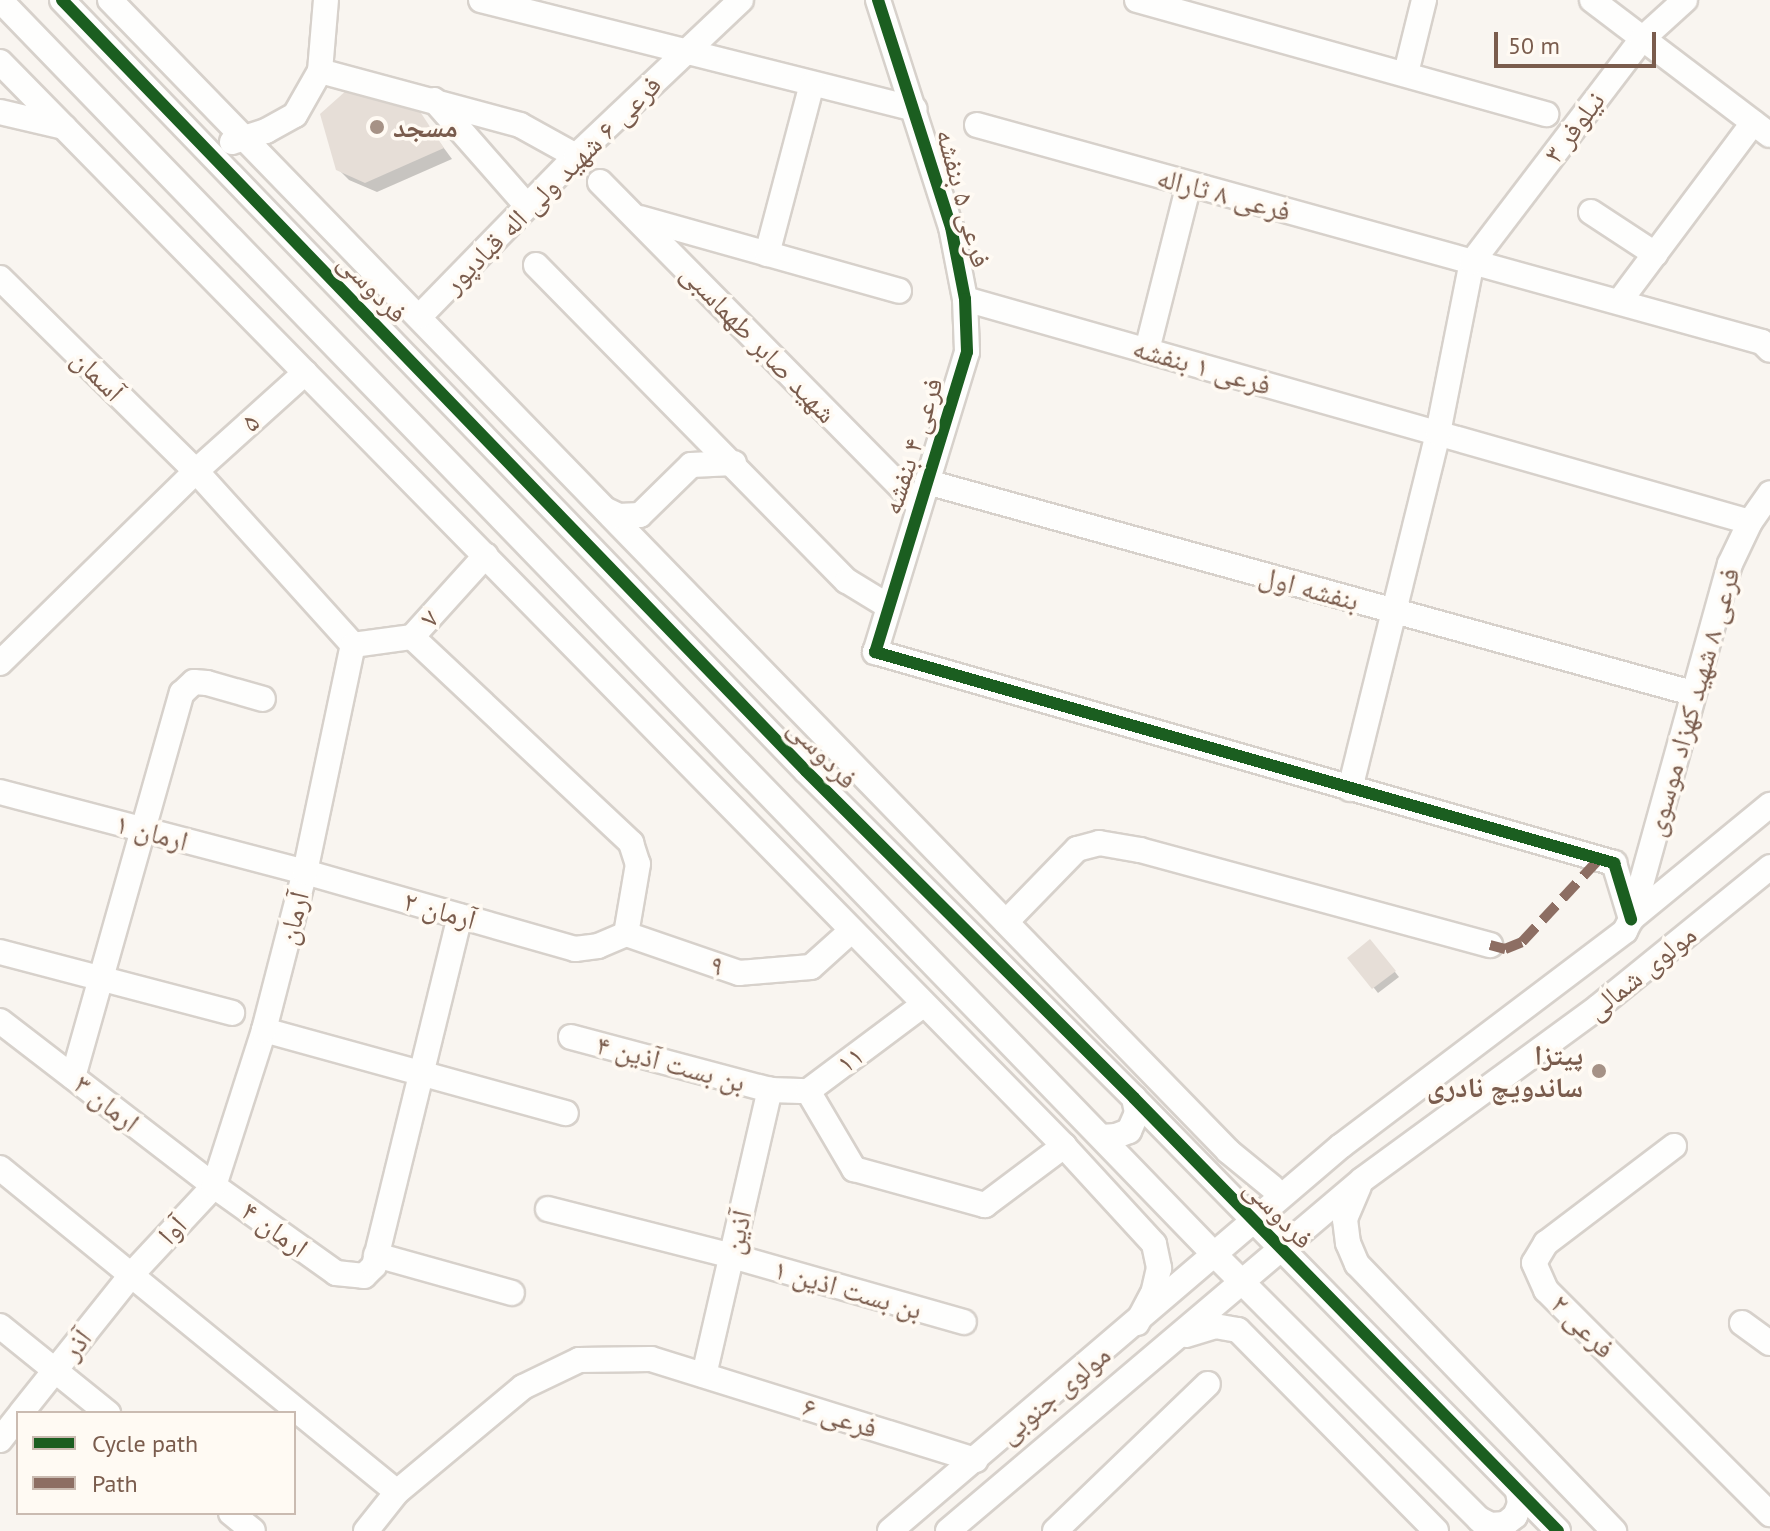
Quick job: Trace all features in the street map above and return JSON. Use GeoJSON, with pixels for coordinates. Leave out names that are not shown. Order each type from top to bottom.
{"type":"FeatureCollection","features":[{"type":"Feature","properties":{"kind":"street"},"geometry":{"type":"LineString","coordinates":[[0,0],[1214,1254],[1485,1525],[1505,1524],[1515,1516],[1520,1504],[1518,1491]]}},
{"type":"Feature","properties":{"kind":"street","name":"فردوسی"},"geometry":{"type":"LineString","coordinates":[[62,0],[806,771],[1134,1098],[1558,1531]]}},
{"type":"Feature","properties":{"kind":"street"},"geometry":{"type":"LineString","coordinates":[[110,0],[1228,1151],[1272,1187]]}},
{"type":"Feature","properties":{"kind":"street"},"geometry":{"type":"LineString","coordinates":[[207,150],[295,115],[320,71],[326,0]]}},
{"type":"Feature","properties":{"kind":"street","name":"فرعی ۶ شهید ولی اله قبادپور"},"geometry":{"type":"LineString","coordinates":[[420,316],[576,156],[741,0]]}},
{"type":"Feature","properties":{"kind":"street","name":"فرعی ۵ بنفشه"},"geometry":{"type":"LineString","coordinates":[[878,0],[951,227],[965,299]]}},
{"type":"Feature","properties":{"kind":"street"},"geometry":{"type":"LineString","coordinates":[[1137,0],[1546,114]]}},
{"type":"Feature","properties":{"kind":"street"},"geometry":{"type":"LineString","coordinates":[[1406,73],[1424,0]]}},
{"type":"Feature","properties":{"kind":"street"},"geometry":{"type":"LineString","coordinates":[[1592,0],[1762,129],[1655,254],[1619,302]]}},
{"type":"Feature","properties":{"kind":"street","name":"نیلوفر ۳"},"geometry":{"type":"LineString","coordinates":[[1472,262],[1642,39],[1685,0]]}},
{"type":"Feature","properties":{"kind":"street"},"geometry":{"type":"LineString","coordinates":[[495,2],[915,109]]}},
{"type":"Feature","properties":{"kind":"street"},"geometry":{"type":"LineString","coordinates":[[0,62],[1064,1146],[1154,1244],[1159,1268],[1153,1293],[1137,1323]]}},
{"type":"Feature","properties":{"kind":"street"},"geometry":{"type":"LineString","coordinates":[[320,71],[520,125],[576,156]]}},
{"type":"Feature","properties":{"kind":"street"},"geometry":{"type":"LineString","coordinates":[[767,254],[812,84]]}},
{"type":"Feature","properties":{"kind":"street"},"geometry":{"type":"LineString","coordinates":[[434,100],[527,206]]}},
{"type":"Feature","properties":{"kind":"street"},"geometry":{"type":"LineString","coordinates":[[0,112],[64,128]]}},
{"type":"Feature","properties":{"kind":"street","name":"فرعی ۸ ثاراله"},"geometry":{"type":"LineString","coordinates":[[977,125],[1762,342],[1770,350]]}},
{"type":"Feature","properties":{"kind":"street","name":"شهید صابر طهماسبی"},"geometry":{"type":"LineString","coordinates":[[600,182],[922,494]]}},
{"type":"Feature","properties":{"kind":"street"},"geometry":{"type":"LineString","coordinates":[[1147,350],[1189,184]]}},
{"type":"Feature","properties":{"kind":"street"},"geometry":{"type":"LineString","coordinates":[[1591,212],[1655,254]]}},
{"type":"Feature","properties":{"kind":"street"},"geometry":{"type":"LineString","coordinates":[[637,218],[899,291]]}},
{"type":"Feature","properties":{"kind":"street"},"geometry":{"type":"LineString","coordinates":[[1472,262],[1438,433],[1350,789],[1614,863],[1628,925],[1652,964]]}},
{"type":"Feature","properties":{"kind":"street"},"geometry":{"type":"LineString","coordinates":[[536,265],[847,581],[888,606]]}},
{"type":"Feature","properties":{"kind":"street","name":"آسمان"},"geometry":{"type":"LineString","coordinates":[[0,278],[196,471],[353,645]]}},
{"type":"Feature","properties":{"kind":"street","name":"فرعی ۱ بنفشه"},"geometry":{"type":"LineString","coordinates":[[965,299],[1750,522]]}},
{"type":"Feature","properties":{"kind":"street","name":"فرعی ۴ بنفشه"},"geometry":{"type":"LineString","coordinates":[[965,299],[967,352],[875,652],[1350,789]]}},
{"type":"Feature","properties":{"kind":"street","name":"۵"},"geometry":{"type":"LineString","coordinates":[[0,663],[196,471],[305,373]]}},
{"type":"Feature","properties":{"kind":"street"},"geometry":{"type":"LineString","coordinates":[[472,425],[501,400]]}},
{"type":"Feature","properties":{"kind":"street"},"geometry":{"type":"LineString","coordinates":[[606,510],[619,516],[640,515],[691,465],[734,463]]}},
{"type":"Feature","properties":{"kind":"street","name":"فرعی ۸ شهید کهزاد موسوی"},"geometry":{"type":"LineString","coordinates":[[1628,925],[1730,564],[1750,522],[1770,493]]}},
{"type":"Feature","properties":{"kind":"street","name":"بنفشه اول"},"geometry":{"type":"LineString","coordinates":[[922,494],[1396,612],[1692,693]]}},
{"type":"Feature","properties":{"kind":"street","name":"۷"},"geometry":{"type":"LineString","coordinates":[[353,645],[412,637],[486,555]]}},
{"type":"Feature","properties":{"kind":"street"},"geometry":{"type":"LineString","coordinates":[[412,637],[631,843],[638,864],[626,934]]}},
{"type":"Feature","properties":{"kind":"street","name":"آرمان"},"geometry":{"type":"LineString","coordinates":[[214,1186],[264,1030],[305,872],[353,645]]}},
{"type":"Feature","properties":{"kind":"street"},"geometry":{"type":"LineString","coordinates":[[73,1077],[182,693],[194,682],[263,699]]}},
{"type":"Feature","properties":{"kind":"street","name":"ارمان ۱"},"geometry":{"type":"LineString","coordinates":[[0,792],[305,872]]}},
{"type":"Feature","properties":{"kind":"street","name":"مولوی شمالی"},"geometry":{"type":"LineString","coordinates":[[1252,1221],[1307,1179],[1341,1146],[1574,971],[1770,805]]}},
{"type":"Feature","properties":{"kind":"street"},"geometry":{"type":"LineString","coordinates":[[1006,922],[1077,849],[1099,843],[1140,850],[1490,945]]}},
{"type":"Feature","properties":{"kind":"street","name":"مولوی شمالی"},"geometry":{"type":"LineString","coordinates":[[1242,1280],[1362,1180],[1598,1007],[1770,867]]}},
{"type":"Feature","properties":{"kind":"street","name":"آرمان ۲"},"geometry":{"type":"LineString","coordinates":[[305,872],[575,949],[598,946],[626,934]]}},
{"type":"Feature","properties":{"kind":"street"},"geometry":{"type":"LineString","coordinates":[[460,916],[376,1255],[512,1293]]}},
{"type":"Feature","properties":{"kind":"street","name":"۹"},"geometry":{"type":"LineString","coordinates":[[626,934],[739,973],[811,967],[851,931]]}},
{"type":"Feature","properties":{"kind":"street"},"geometry":{"type":"LineString","coordinates":[[0,952],[232,1013]]}},
{"type":"Feature","properties":{"kind":"street"},"geometry":{"type":"LineString","coordinates":[[1574,971],[1598,1007]]}},
{"type":"Feature","properties":{"kind":"street","name":"۱۱"},"geometry":{"type":"LineString","coordinates":[[770,1090],[808,1091],[923,1005]]}},
{"type":"Feature","properties":{"kind":"street","name":"ارمان ۳"},"geometry":{"type":"LineString","coordinates":[[0,1021],[214,1186]]}},
{"type":"Feature","properties":{"kind":"street"},"geometry":{"type":"LineString","coordinates":[[264,1030],[566,1113]]}},
{"type":"Feature","properties":{"kind":"street","name":"بن بست آذین ۴"},"geometry":{"type":"LineString","coordinates":[[571,1037],[770,1090]]}},
{"type":"Feature","properties":{"kind":"street","name":"آذین"},"geometry":{"type":"LineString","coordinates":[[704,1375],[770,1090]]}},
{"type":"Feature","properties":{"kind":"street"},"geometry":{"type":"LineString","coordinates":[[808,1091],[854,1169],[985,1205],[1064,1146]]}},
{"type":"Feature","properties":{"kind":"street"},"geometry":{"type":"LineString","coordinates":[[1102,1137],[1129,1131],[1137,1113],[1134,1098]]}},
{"type":"Feature","properties":{"kind":"street","name":"فرعی ۲"},"geometry":{"type":"LineString","coordinates":[[1674,1146],[1546,1243],[1534,1263],[1546,1290],[1770,1514]]}},
{"type":"Feature","properties":{"kind":"street"},"geometry":{"type":"LineString","coordinates":[[0,1168],[397,1492]]}},
{"type":"Feature","properties":{"kind":"street"},"geometry":{"type":"LineString","coordinates":[[1207,1174],[1244,1186],[1272,1187],[1307,1179]]}},
{"type":"Feature","properties":{"kind":"street"},"geometry":{"type":"LineString","coordinates":[[1362,1180],[1345,1219],[1348,1243],[1357,1264],[1614,1531]]}},
{"type":"Feature","properties":{"kind":"street","name":"ارمان ۴"},"geometry":{"type":"LineString","coordinates":[[214,1186],[336,1273],[364,1276],[374,1266],[376,1255]]}},
{"type":"Feature","properties":{"kind":"street","name":"آوا"},"geometry":{"type":"LineString","coordinates":[[131,1275],[214,1186]]}},
{"type":"Feature","properties":{"kind":"street","name":"بن بست اذین ۱"},"geometry":{"type":"LineString","coordinates":[[548,1209],[732,1256],[964,1322]]}},
{"type":"Feature","properties":{"kind":"street","name":"مولوی جنوبی"},"geometry":{"type":"LineString","coordinates":[[890,1531],[1137,1323],[1252,1221]]}},
{"type":"Feature","properties":{"kind":"street","name":"آذر"},"geometry":{"type":"LineString","coordinates":[[23,1411],[131,1275]]}},
{"type":"Feature","properties":{"kind":"street","name":"مولوی جنوبی"},"geometry":{"type":"LineString","coordinates":[[961,1527],[1242,1280]]}},
{"type":"Feature","properties":{"kind":"street"},"geometry":{"type":"LineString","coordinates":[[1742,1323],[1770,1343]]}},
{"type":"Feature","properties":{"kind":"street"},"geometry":{"type":"LineString","coordinates":[[0,1326],[106,1411]]}},
{"type":"Feature","properties":{"kind":"street"},"geometry":{"type":"LineString","coordinates":[[1177,1339],[1215,1326],[1238,1330],[1436,1531]]}},
{"type":"Feature","properties":{"kind":"street","name":"فرعی ۶"},"geometry":{"type":"LineString","coordinates":[[366,1531],[397,1492],[523,1387],[579,1360],[651,1359],[976,1460]]}},
{"type":"Feature","properties":{"kind":"street"},"geometry":{"type":"LineString","coordinates":[[1055,1531],[1208,1384]]}},
{"type":"Feature","properties":{"kind":"street","name":"آذر"},"geometry":{"type":"LineString","coordinates":[[0,1440],[16,1420]]}},
{"type":"Feature","properties":{"kind":"street"},"geometry":{"type":"LineString","coordinates":[[233,1515],[253,1531]]}},
{"type":"Feature","properties":{"kind":"building","name":"مسجد"},"geometry":{"type":"Polygon","coordinates":[[[348,89],[419,110],[444,148],[365,183],[336,170],[320,114],[348,89]]]}},
{"type":"Feature","properties":{"kind":"building"},"geometry":{"type":"Polygon","coordinates":[[[1370,939],[1396,971],[1372,989],[1347,958],[1370,939]]]}},
{"type":"Feature","properties":{"kind":"marked path"},"geometry":{"type":"LineString","coordinates":[[1490,945],[1505,949],[1522,942],[1599,859]]}},
{"type":"Feature","properties":{"kind":"cycle path"},"geometry":{"type":"LineString","coordinates":[[62,0],[806,771],[1134,1098],[1558,1531]]}},
{"type":"Feature","properties":{"kind":"cycle path"},"geometry":{"type":"LineString","coordinates":[[878,0],[951,227],[965,299],[967,352],[875,652],[1614,863],[1631,919]]}},
{"type":"Feature","properties":{"kind":"place","name":"مسجد"},"geometry":{"type":"Point","coordinates":[377,127]}},
{"type":"Feature","properties":{"kind":"place","name":"پیتزا ساندویچ نادری"},"geometry":{"type":"Point","coordinates":[1599,1071]}}]}
